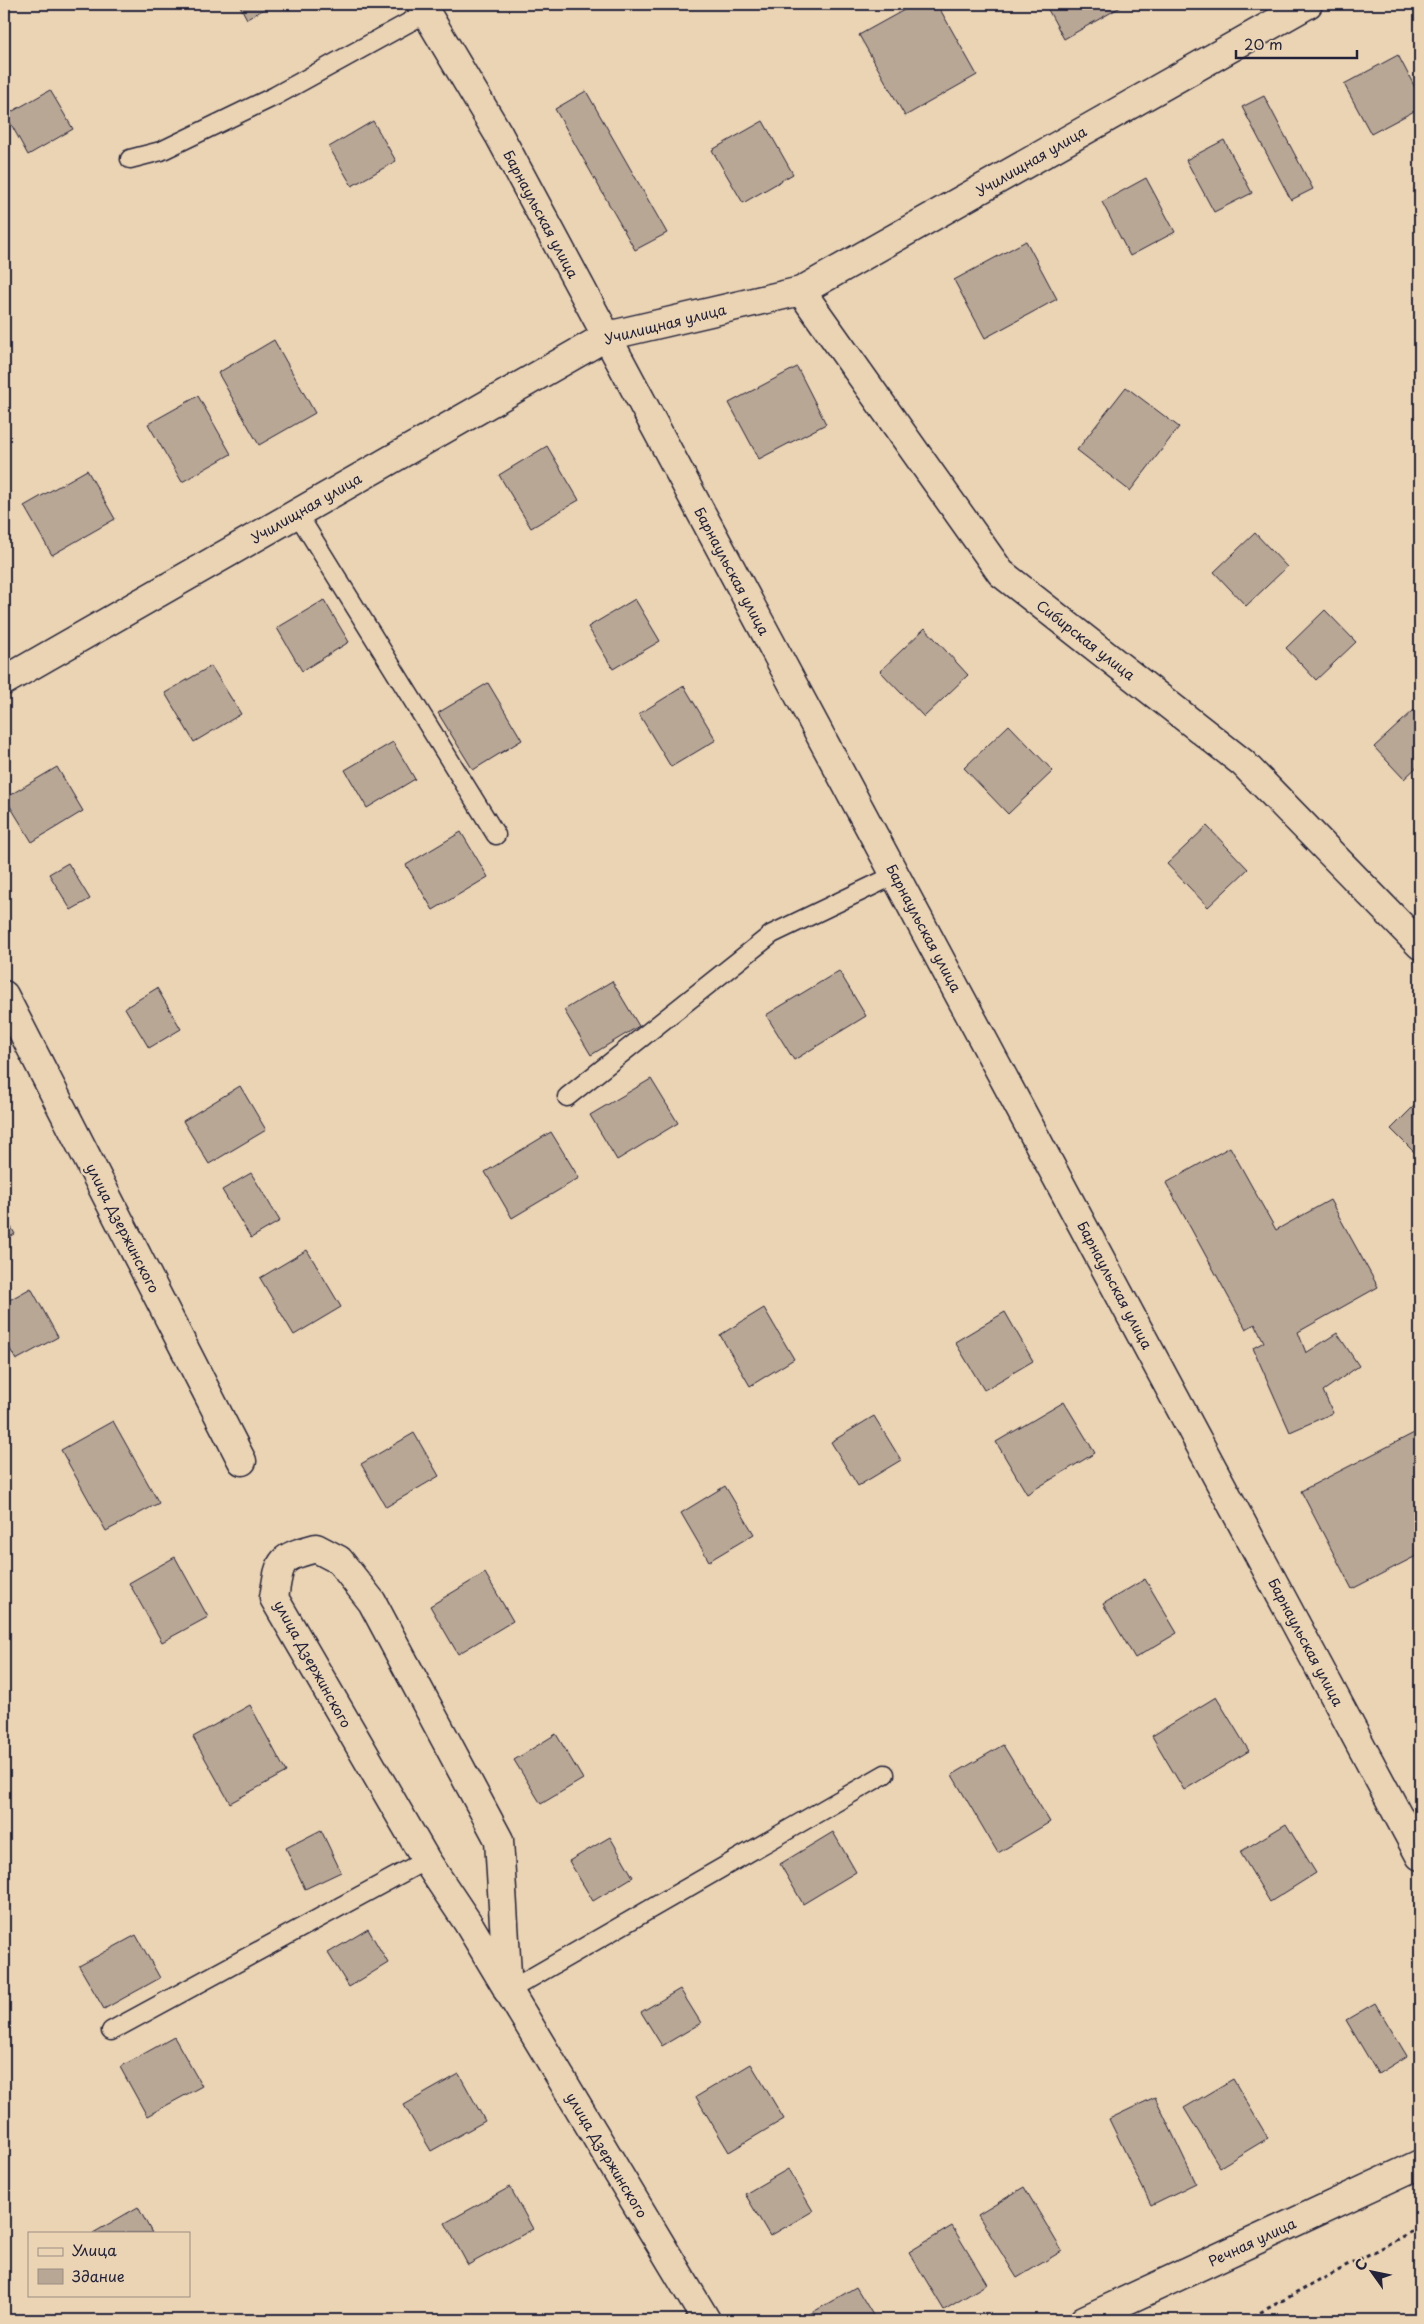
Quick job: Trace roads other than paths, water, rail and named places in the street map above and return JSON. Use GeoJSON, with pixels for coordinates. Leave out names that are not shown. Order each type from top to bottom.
{"type":"FeatureCollection","features":[{"type":"Feature","properties":{"kind":"street","name":"Училищная улица"},"geometry":{"type":"LineString","coordinates":[[4,681],[607,336],[801,291],[1308,4]]}},
{"type":"Feature","properties":{"kind":"street","name":"Барнаульская улица"},"geometry":{"type":"LineString","coordinates":[[423,9],[499,135],[1420,1856]]}},
{"type":"Feature","properties":{"kind":"street","name":"Сибирская улица"},"geometry":{"type":"LineString","coordinates":[[801,291],[1001,573],[1243,763],[1420,945]]}},
{"type":"Feature","properties":{"kind":"street","name":"улица Дзержинского"},"geometry":{"type":"LineString","coordinates":[[4,995],[242,1461]]}},
{"type":"Feature","properties":{"kind":"street","name":"улица Дзержинского"},"geometry":{"type":"LineString","coordinates":[[508,1991],[499,1840],[372,1602],[339,1560],[316,1548],[291,1555],[279,1566],[274,1598],[426,1860],[468,1923],[508,1991],[706,2320]]}},
{"type":"Feature","properties":{"kind":"street","name":"Речная улица"},"geometry":{"type":"LineString","coordinates":[[1084,2320],[1420,2164]]}},
{"type":"Feature","properties":{"kind":"lane"},"geometry":{"type":"LineString","coordinates":[[130,159],[162,151],[275,96],[423,9]]}},
{"type":"Feature","properties":{"kind":"lane"},"geometry":{"type":"LineString","coordinates":[[297,513],[496,835]]}},
{"type":"Feature","properties":{"kind":"lane"},"geometry":{"type":"LineString","coordinates":[[567,1098],[772,934],[895,875]]}},
{"type":"Feature","properties":{"kind":"lane"},"geometry":{"type":"LineString","coordinates":[[508,1991],[885,1774]]}},
{"type":"Feature","properties":{"kind":"lane"},"geometry":{"type":"LineString","coordinates":[[112,2031],[426,1860]]}}]}
